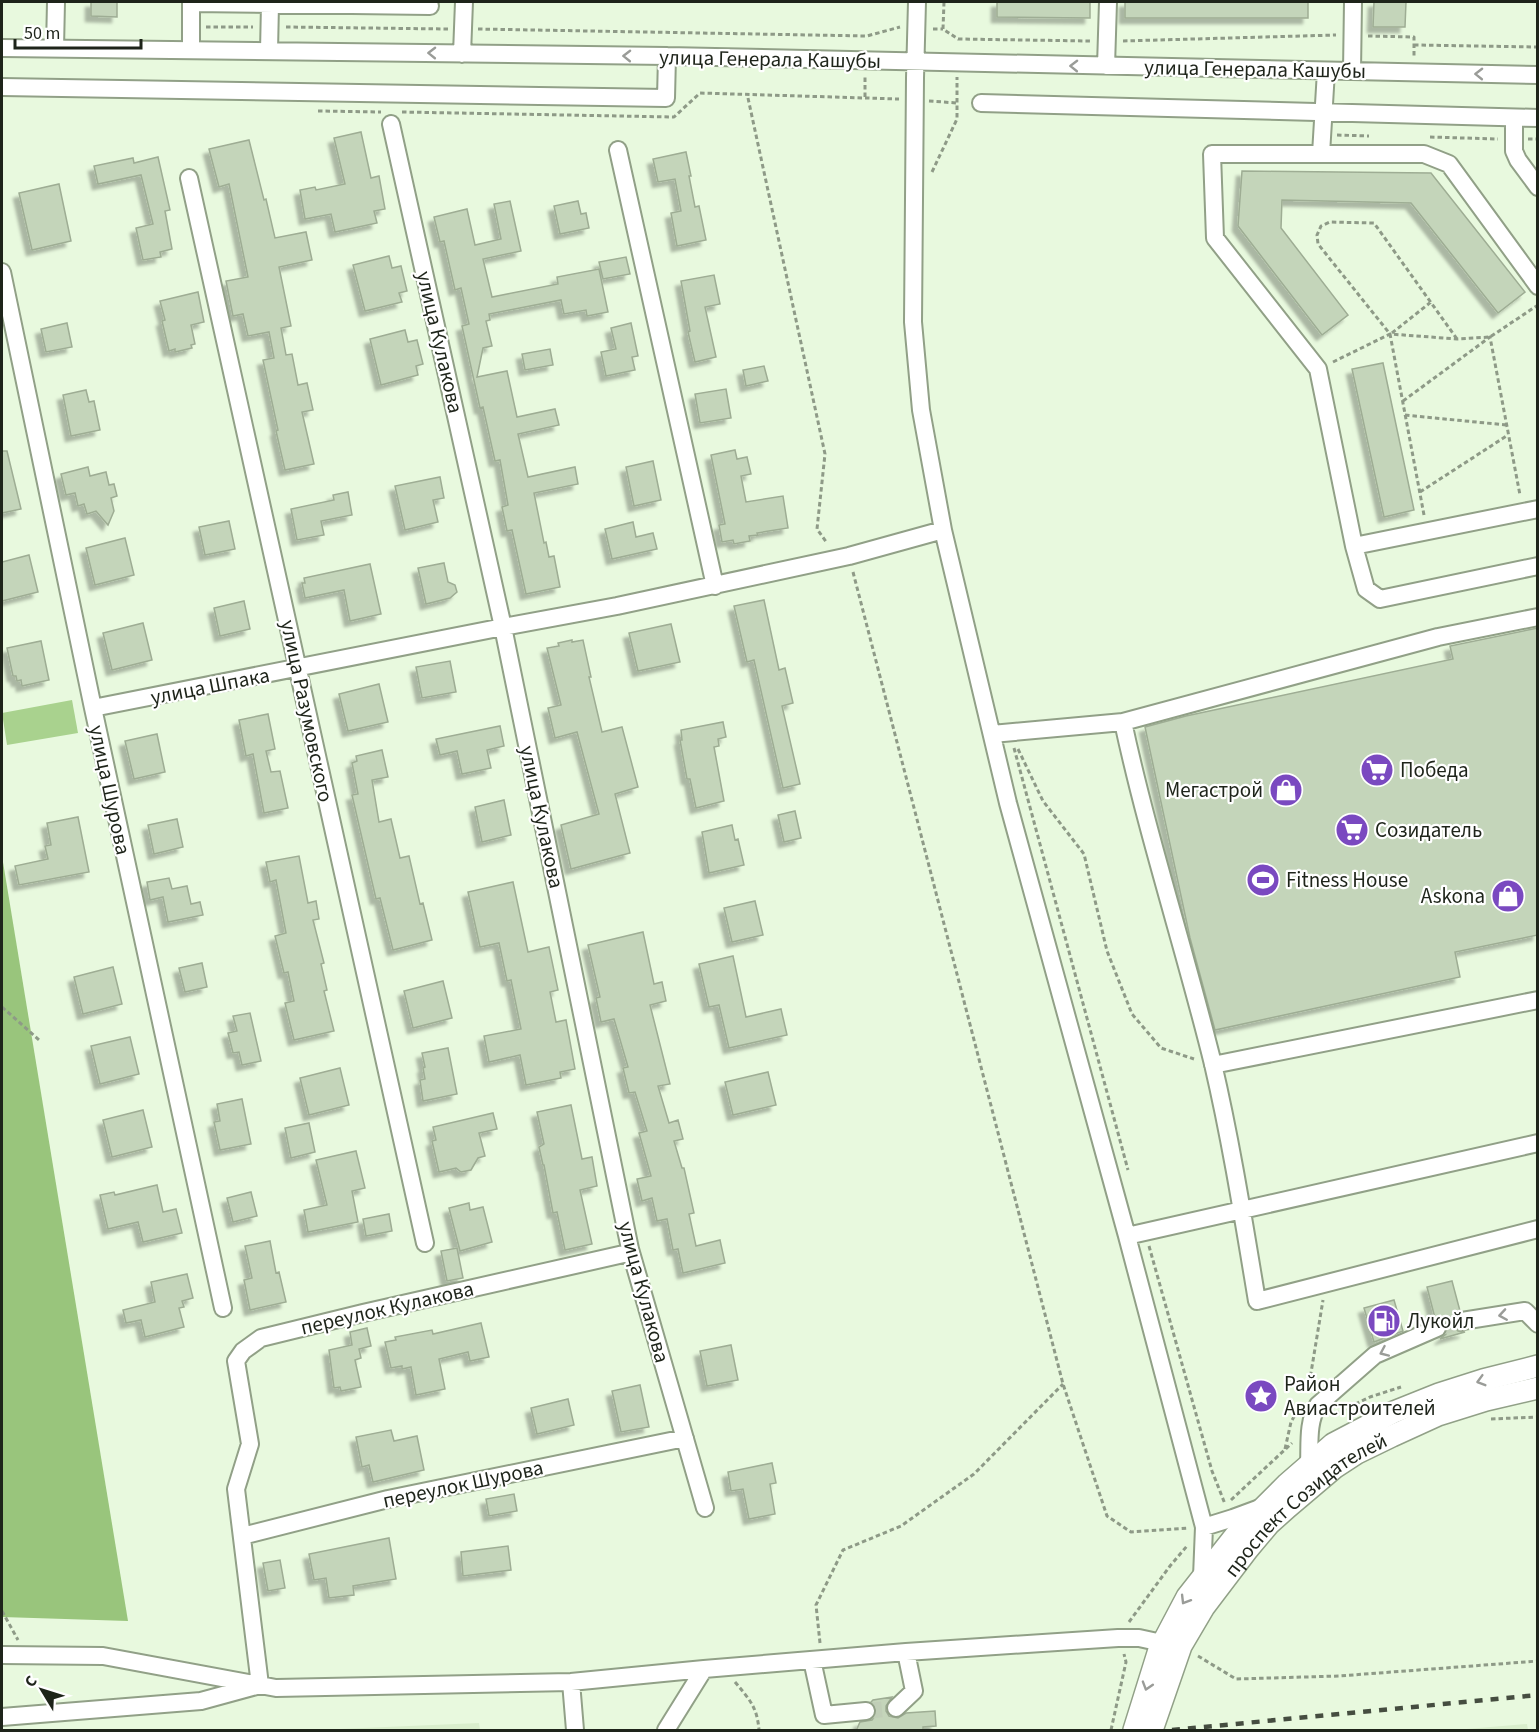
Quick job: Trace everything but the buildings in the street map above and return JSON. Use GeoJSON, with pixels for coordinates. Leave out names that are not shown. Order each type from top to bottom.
{"type":"FeatureCollection","features":[{"type":"Feature","properties":{"kind":"main road"},"geometry":{"type":"LineString","coordinates":[[1152,1731],[1172,1645],[1187,1597],[1235,1536],[1265,1506],[1333,1444],[1394,1412],[1439,1394],[1538,1366]]}},
{"type":"Feature","properties":{"kind":"main road","name":"проспект Созидателей"},"geometry":{"type":"LineString","coordinates":[[1172,1645],[1248,1549],[1282,1513],[1334,1468],[1357,1453],[1438,1415],[1486,1400],[1538,1388]]}},
{"type":"Feature","properties":{"kind":"main road"},"geometry":{"type":"LineString","coordinates":[[1134,1731],[1159,1650],[1172,1645]]}},
{"type":"Feature","properties":{"kind":"street"},"geometry":{"type":"LineString","coordinates":[[56,2],[56,48]]}},
{"type":"Feature","properties":{"kind":"street"},"geometry":{"type":"LineString","coordinates":[[191,50],[191,2],[430,6]]}},
{"type":"Feature","properties":{"kind":"street"},"geometry":{"type":"LineString","coordinates":[[462,54],[464,2]]}},
{"type":"Feature","properties":{"kind":"street"},"geometry":{"type":"LineString","coordinates":[[917,2],[914,322],[921,410],[943,530],[1008,803],[1204,1527],[1203,1577]]}},
{"type":"Feature","properties":{"kind":"street"},"geometry":{"type":"LineString","coordinates":[[1106,66],[1108,2]]}},
{"type":"Feature","properties":{"kind":"street"},"geometry":{"type":"LineString","coordinates":[[1352,71],[1353,2]]}},
{"type":"Feature","properties":{"kind":"street"},"geometry":{"type":"LineString","coordinates":[[269,51],[270,4]]}},
{"type":"Feature","properties":{"kind":"street","name":"улица Генерала Кашубы"},"geometry":{"type":"LineString","coordinates":[[2,48],[667,56],[1538,75]]}},
{"type":"Feature","properties":{"kind":"street"},"geometry":{"type":"LineString","coordinates":[[2,87],[666,98],[667,56]]}},
{"type":"Feature","properties":{"kind":"street"},"geometry":{"type":"LineString","coordinates":[[1321,154],[1326,71]]}},
{"type":"Feature","properties":{"kind":"street"},"geometry":{"type":"LineString","coordinates":[[981,103],[1538,118]]}},
{"type":"Feature","properties":{"kind":"street"},"geometry":{"type":"LineString","coordinates":[[1514,118],[1514,152],[1538,187]]}},
{"type":"Feature","properties":{"kind":"street","name":"улица Кулакова"},"geometry":{"type":"LineString","coordinates":[[391,124],[503,627],[630,1249],[705,1508]]}},
{"type":"Feature","properties":{"kind":"street"},"geometry":{"type":"LineString","coordinates":[[618,150],[715,586]]}},
{"type":"Feature","properties":{"kind":"street"},"geometry":{"type":"LineString","coordinates":[[1538,286],[1449,164],[1424,154],[1212,154],[1215,238],[1318,369],[1354,546],[1366,589],[1380,599],[1538,566]]}},
{"type":"Feature","properties":{"kind":"street","name":"улица Разумовского"},"geometry":{"type":"LineString","coordinates":[[189,178],[425,1243]]}},
{"type":"Feature","properties":{"kind":"street","name":"улица Шурова"},"geometry":{"type":"LineString","coordinates":[[2,272],[93,708],[223,1308]]}},
{"type":"Feature","properties":{"kind":"street"},"geometry":{"type":"LineString","coordinates":[[1354,546],[1530,510]]}},
{"type":"Feature","properties":{"kind":"street","name":"улица Шпака"},"geometry":{"type":"LineString","coordinates":[[93,708],[715,586],[849,556],[943,530]]}},
{"type":"Feature","properties":{"kind":"street"},"geometry":{"type":"LineString","coordinates":[[992,734],[1123,722],[1438,637],[1538,617]]}},
{"type":"Feature","properties":{"kind":"street"},"geometry":{"type":"LineString","coordinates":[[1123,722],[1136,785],[1213,1065],[1242,1210],[1257,1301],[1538,1229]]}},
{"type":"Feature","properties":{"kind":"street"},"geometry":{"type":"LineString","coordinates":[[1213,1065],[1538,1000]]}},
{"type":"Feature","properties":{"kind":"street"},"geometry":{"type":"LineString","coordinates":[[1127,1236],[1538,1143]]}},
{"type":"Feature","properties":{"kind":"street","name":"переулок Кулакова"},"geometry":{"type":"LineString","coordinates":[[242,1536],[236,1489],[250,1444],[236,1361],[243,1351],[261,1338],[628,1253]]}},
{"type":"Feature","properties":{"kind":"street"},"geometry":{"type":"LineString","coordinates":[[1462,1321],[1525,1311],[1538,1324]]}},
{"type":"Feature","properties":{"kind":"street"},"geometry":{"type":"LineString","coordinates":[[1309,1465],[1310,1429],[1313,1413],[1318,1404],[1375,1355],[1437,1328]]}},
{"type":"Feature","properties":{"kind":"street","name":"переулок Шурова"},"geometry":{"type":"LineString","coordinates":[[242,1536],[388,1499],[685,1438]]}},
{"type":"Feature","properties":{"kind":"street"},"geometry":{"type":"LineString","coordinates":[[1204,1527],[1265,1506]]}},
{"type":"Feature","properties":{"kind":"street"},"geometry":{"type":"LineString","coordinates":[[242,1536],[260,1685]]}},
{"type":"Feature","properties":{"kind":"street"},"geometry":{"type":"LineString","coordinates":[[2,1655],[104,1656],[276,1688],[571,1682],[906,1652],[1118,1638],[1138,1638],[1172,1645]]}},
{"type":"Feature","properties":{"kind":"street"},"geometry":{"type":"LineString","coordinates":[[896,1708],[914,1691],[906,1652]]}},
{"type":"Feature","properties":{"kind":"street"},"geometry":{"type":"LineString","coordinates":[[817,1660],[824,1715],[866,1711]]}},
{"type":"Feature","properties":{"kind":"street"},"geometry":{"type":"LineString","coordinates":[[666,1731],[704,1669]]}},
{"type":"Feature","properties":{"kind":"street"},"geometry":{"type":"LineString","coordinates":[[571,1682],[575,1731]]}},
{"type":"Feature","properties":{"kind":"street"},"geometry":{"type":"LineString","coordinates":[[2,1717],[201,1701],[260,1685]]}},
{"type":"Feature","properties":{"kind":"path"},"geometry":{"type":"LineString","coordinates":[[944,2],[944,29]]}},
{"type":"Feature","properties":{"kind":"path"},"geometry":{"type":"LineString","coordinates":[[191,27],[867,36],[900,27],[944,29],[958,39],[1107,41],[1353,34]]}},
{"type":"Feature","properties":{"kind":"path"},"geometry":{"type":"LineString","coordinates":[[931,175],[957,119],[958,39]]}},
{"type":"Feature","properties":{"kind":"path"},"geometry":{"type":"LineString","coordinates":[[1414,45],[1538,47]]}},
{"type":"Feature","properties":{"kind":"path"},"geometry":{"type":"LineString","coordinates":[[748,98],[825,454],[817,529],[831,549],[849,556],[1063,1384],[1107,1516],[1131,1532],[1204,1527]]}},
{"type":"Feature","properties":{"kind":"path"},"geometry":{"type":"LineString","coordinates":[[1427,531],[1390,334],[1318,244],[1317,235],[1321,226],[1330,222],[1374,223],[1457,339]]}},
{"type":"Feature","properties":{"kind":"path"},"geometry":{"type":"LineString","coordinates":[[1318,369],[1390,334],[1431,302]]}},
{"type":"Feature","properties":{"kind":"path"},"geometry":{"type":"LineString","coordinates":[[1403,401],[1538,305]]}},
{"type":"Feature","properties":{"kind":"path"},"geometry":{"type":"LineString","coordinates":[[1390,334],[1457,339],[1490,338]]}},
{"type":"Feature","properties":{"kind":"path"},"geometry":{"type":"LineString","coordinates":[[1490,338],[1508,435],[1530,510]]}},
{"type":"Feature","properties":{"kind":"path"},"geometry":{"type":"LineString","coordinates":[[1405,415],[1506,425]]}},
{"type":"Feature","properties":{"kind":"path"},"geometry":{"type":"LineString","coordinates":[[1420,492],[1508,435]]}},
{"type":"Feature","properties":{"kind":"path"},"geometry":{"type":"LineString","coordinates":[[1010,732],[1043,801],[1084,854],[1107,951],[1132,1014],[1161,1048],[1213,1065]]}},
{"type":"Feature","properties":{"kind":"path"},"geometry":{"type":"LineString","coordinates":[[1010,732],[1129,1175]]}},
{"type":"Feature","properties":{"kind":"path"},"geometry":{"type":"LineString","coordinates":[[2,1007],[39,1040]]}},
{"type":"Feature","properties":{"kind":"path"},"geometry":{"type":"LineString","coordinates":[[1144,1232],[1212,1471],[1226,1506]]}},
{"type":"Feature","properties":{"kind":"path"},"geometry":{"type":"LineString","coordinates":[[1308,1393],[1325,1283]]}},
{"type":"Feature","properties":{"kind":"path"},"geometry":{"type":"LineString","coordinates":[[817,1660],[816,1605],[843,1550],[901,1526],[974,1474],[1063,1384]]}},
{"type":"Feature","properties":{"kind":"path"},"geometry":{"type":"LineString","coordinates":[[1284,1450],[1291,1422],[1296,1413]]}},
{"type":"Feature","properties":{"kind":"path"},"geometry":{"type":"LineString","coordinates":[[1491,1419],[1538,1417]]}},
{"type":"Feature","properties":{"kind":"path"},"geometry":{"type":"LineString","coordinates":[[2,1611],[27,1655]]}},
{"type":"Feature","properties":{"kind":"path"},"geometry":{"type":"LineString","coordinates":[[1172,1645],[1236,1679],[1339,1676],[1538,1661]]}},
{"type":"Feature","properties":{"kind":"path"},"geometry":{"type":"LineString","coordinates":[[722,1667],[748,1697],[758,1714],[759,1731]]}},
{"type":"Feature","properties":{"kind":"shaded area"},"geometry":{"type":"Polygon","coordinates":[[[479,1723],[480,1730],[316,1730],[479,1723]]]}},
{"type":"Feature","properties":{"kind":"shaded area"},"geometry":{"type":"Polygon","coordinates":[[[1527,1724],[1528,1730],[1455,1730],[1527,1724]]]}},
{"type":"Feature","properties":{"kind":"green space"},"geometry":{"type":"Polygon","coordinates":[[[72,700],[78,733],[7,745],[2,713],[72,700]]]}},
{"type":"Feature","properties":{"kind":"green space"},"geometry":{"type":"Polygon","coordinates":[[[2,856],[128,1621],[2,1617],[2,856]]]}},
{"type":"Feature","properties":{"kind":"tunnel"},"geometry":{"type":"LineString","coordinates":[[1437,1328],[1462,1321]]}},
{"type":"Feature","properties":{"kind":"tunnel"},"geometry":{"type":"LineString","coordinates":[[866,1711],[896,1708]]}},
{"type":"Feature","properties":{"kind":"railway"},"geometry":{"type":"LineString","coordinates":[[1172,1730],[1538,1695]]}},
{"type":"Feature","properties":{"kind":"place","name":"Победа"},"geometry":{"type":"Point","coordinates":[1377,770]}},
{"type":"Feature","properties":{"kind":"place","name":"Мегастрой"},"geometry":{"type":"Point","coordinates":[1286,790]}},
{"type":"Feature","properties":{"kind":"place","name":"Созидатель"},"geometry":{"type":"Point","coordinates":[1352,830]}},
{"type":"Feature","properties":{"kind":"place","name":"Fitness House"},"geometry":{"type":"Point","coordinates":[1263,880]}},
{"type":"Feature","properties":{"kind":"place","name":"Askona"},"geometry":{"type":"Point","coordinates":[1508,896]}},
{"type":"Feature","properties":{"kind":"place","name":"Лукойл"},"geometry":{"type":"Point","coordinates":[1384,1321]}},
{"type":"Feature","properties":{"kind":"place","name":"Район Авиастроителей"},"geometry":{"type":"Point","coordinates":[1261,1396]}}]}
